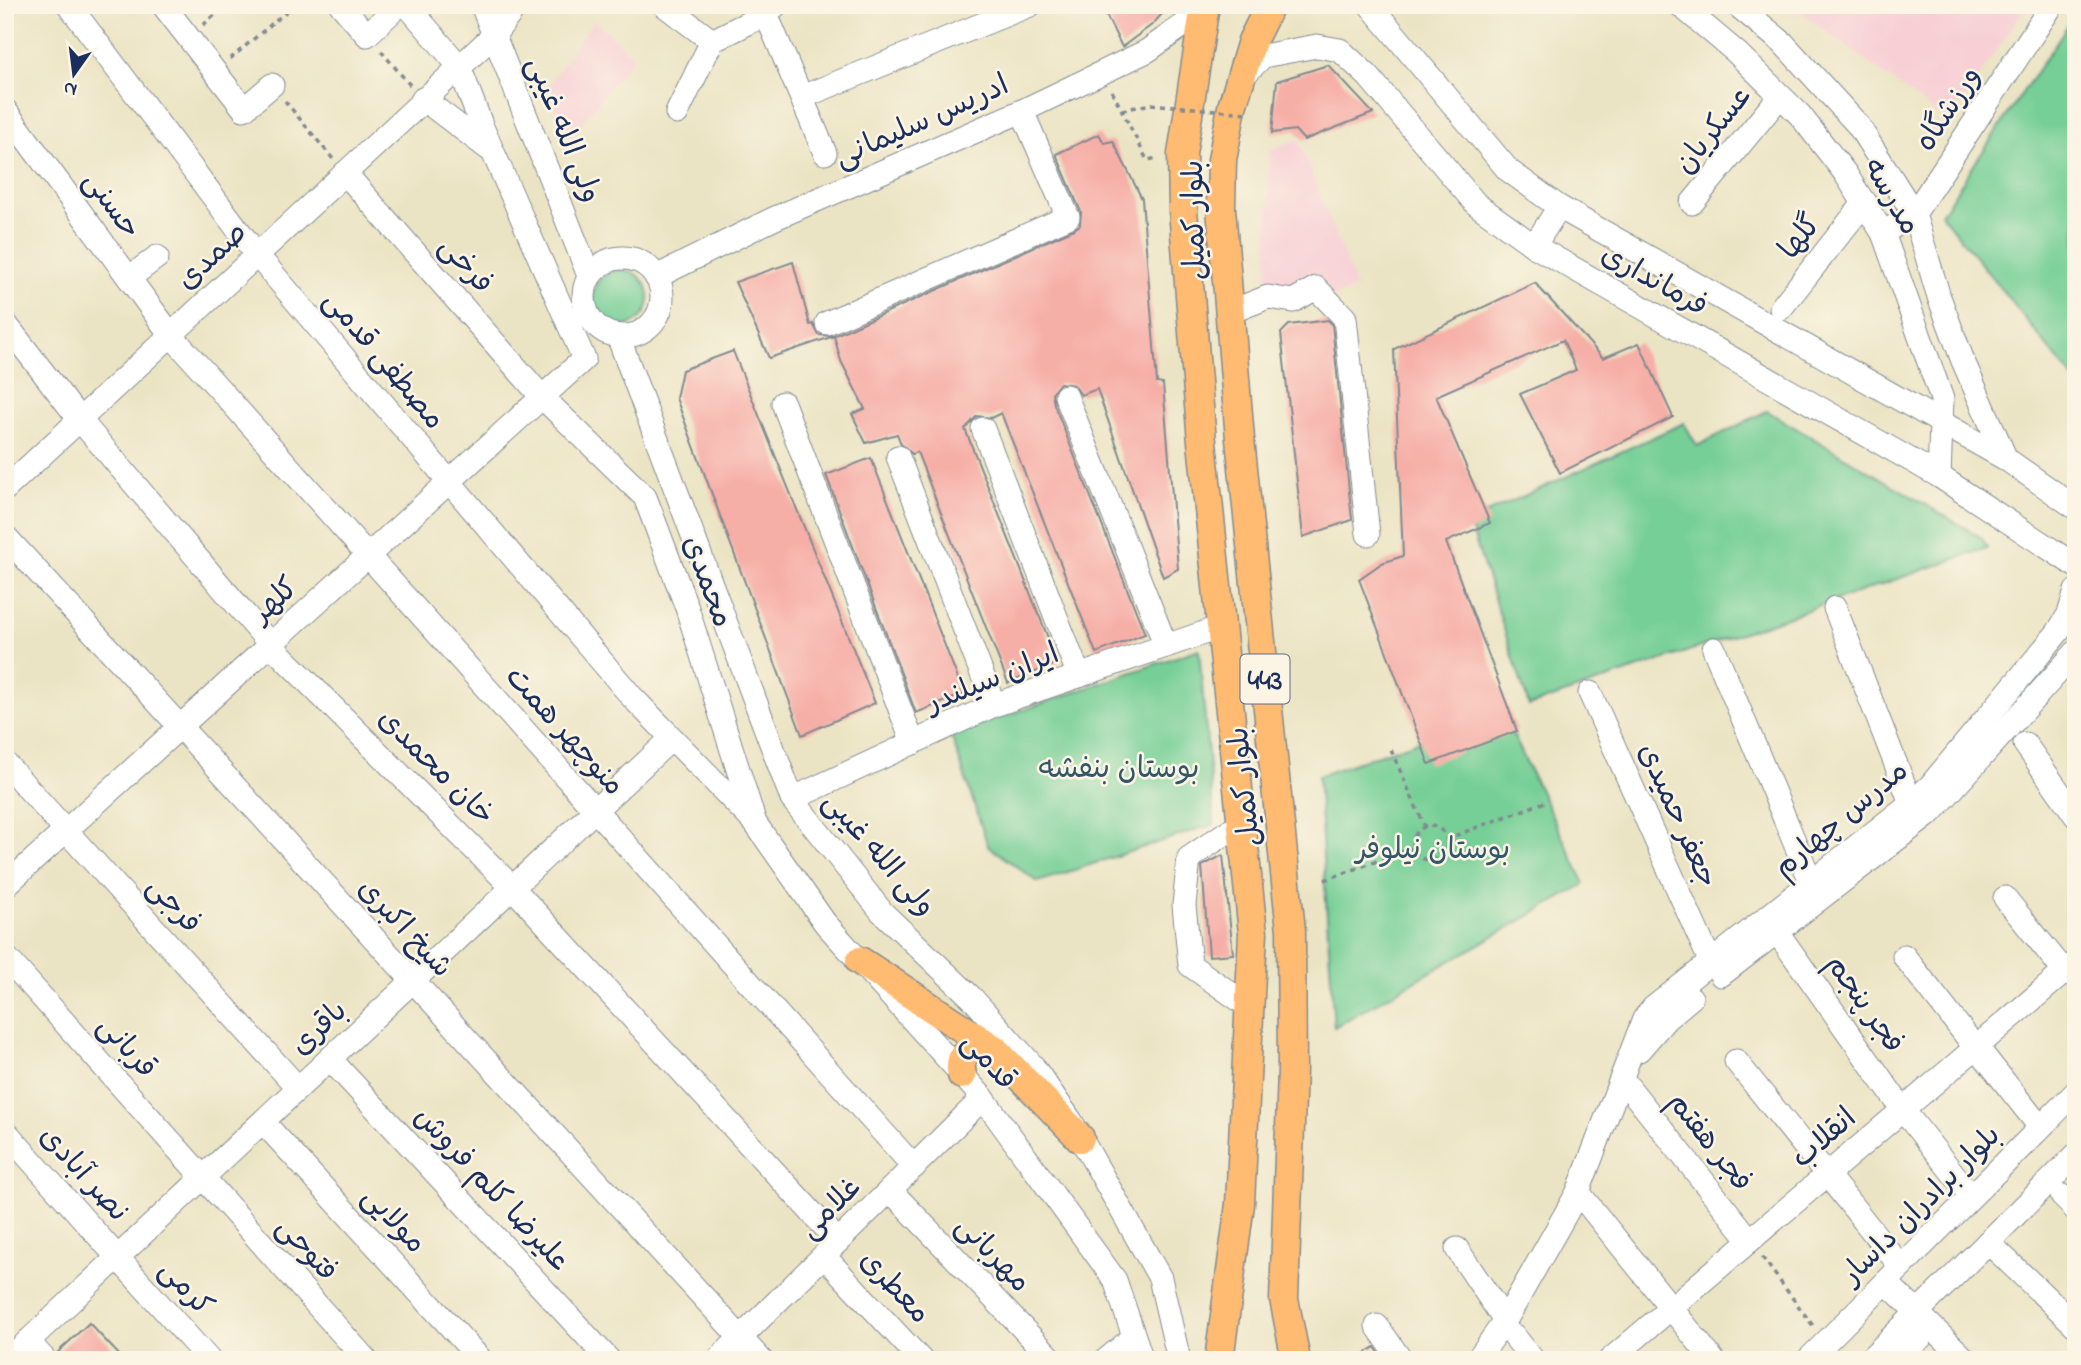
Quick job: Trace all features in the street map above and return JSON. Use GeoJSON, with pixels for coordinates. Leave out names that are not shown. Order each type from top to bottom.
{"type":"FeatureCollection","features":[{"type":"Feature","properties":{"kind":"main road","name":"بلوار کمیل"},"geometry":{"type":"LineString","coordinates":[[1203,5],[1197,64],[1182,154],[1183,210],[1253,933],[1240,1204],[1219,1360]]}},
{"type":"Feature","properties":{"kind":"main road"},"geometry":{"type":"LineString","coordinates":[[1197,64],[1217,5]]}},
{"type":"Feature","properties":{"kind":"main road"},"geometry":{"type":"LineString","coordinates":[[1252,41],[1255,5]]}},
{"type":"Feature","properties":{"kind":"main road","name":"بلوار کمیل"},"geometry":{"type":"LineString","coordinates":[[1270,5],[1252,41],[1241,78],[1222,160],[1221,208],[1291,931],[1292,1069],[1284,1299],[1296,1360]]}},
{"type":"Feature","properties":{"kind":"main road"},"geometry":{"type":"LineString","coordinates":[[860,961],[994,1049],[1080,1138]]}},
{"type":"Feature","properties":{"kind":"main road"},"geometry":{"type":"LineString","coordinates":[[962,1075],[961,1061],[968,1050],[980,1045],[994,1049]]}},
{"type":"Feature","properties":{"kind":"street","name":"مصطفی قدمی"},"geometry":{"type":"LineString","coordinates":[[69,5],[257,255],[448,483],[670,740],[755,823]]}},
{"type":"Feature","properties":{"kind":"street"},"geometry":{"type":"LineString","coordinates":[[163,5],[244,109],[272,85]]}},
{"type":"Feature","properties":{"kind":"street"},"geometry":{"type":"LineString","coordinates":[[341,5],[367,35],[400,5]]}},
{"type":"Feature","properties":{"kind":"street"},"geometry":{"type":"LineString","coordinates":[[407,5],[459,66],[492,151]]}},
{"type":"Feature","properties":{"kind":"street","name":"ولی الله غیبی"},"geometry":{"type":"LineString","coordinates":[[482,5],[589,276]]}},
{"type":"Feature","properties":{"kind":"street","name":"صمدی"},"geometry":{"type":"LineString","coordinates":[[5,489],[494,34],[517,5]]}},
{"type":"Feature","properties":{"kind":"street","name":"ادریس سلیمانی"},"geometry":{"type":"LineString","coordinates":[[656,277],[774,219],[1103,73],[1147,51],[1185,24],[1203,5]]}},
{"type":"Feature","properties":{"kind":"street","name":"فرمانداری"},"geometry":{"type":"LineString","coordinates":[[1370,5],[1507,170],[1559,207],[2006,459],[2076,508]]}},
{"type":"Feature","properties":{"kind":"street","name":"مدرسه"},"geometry":{"type":"LineString","coordinates":[[1680,5],[1737,52],[1800,115],[1865,202],[1884,233],[1942,399],[1939,475]]}},
{"type":"Feature","properties":{"kind":"street","name":"مدرسه"},"geometry":{"type":"LineString","coordinates":[[1737,5],[1783,43],[1858,125],[1914,214],[1938,297],[1963,362],[2006,459]]}},
{"type":"Feature","properties":{"kind":"street","name":"ورزشگاه"},"geometry":{"type":"LineString","coordinates":[[1884,233],[1914,214],[2052,5]]}},
{"type":"Feature","properties":{"kind":"street"},"geometry":{"type":"LineString","coordinates":[[674,8],[712,41]]}},
{"type":"Feature","properties":{"kind":"street"},"geometry":{"type":"LineString","coordinates":[[802,97],[1017,8]]}},
{"type":"Feature","properties":{"kind":"street"},"geometry":{"type":"LineString","coordinates":[[677,113],[712,41],[771,10],[825,153]]}},
{"type":"Feature","properties":{"kind":"street","name":"فرمانداری"},"geometry":{"type":"LineString","coordinates":[[1241,78],[1263,56],[1317,46],[1340,50],[1368,76],[1476,204],[1534,246],[1939,475],[2076,566]]}},
{"type":"Feature","properties":{"kind":"street","name":"عسکریان"},"geometry":{"type":"LineString","coordinates":[[1692,203],[1780,96]]}},
{"type":"Feature","properties":{"kind":"street"},"geometry":{"type":"LineString","coordinates":[[423,99],[492,151]]}},
{"type":"Feature","properties":{"kind":"street","name":"حسنی"},"geometry":{"type":"LineString","coordinates":[[5,110],[171,335]]}},
{"type":"Feature","properties":{"kind":"street"},"geometry":{"type":"LineString","coordinates":[[827,323],[1068,217],[1022,111]]}},
{"type":"Feature","properties":{"kind":"street","name":"کلهر"},"geometry":{"type":"LineString","coordinates":[[5,886],[584,359],[492,151]]}},
{"type":"Feature","properties":{"kind":"street","name":"فرخی"},"geometry":{"type":"LineString","coordinates":[[345,173],[542,397]]}},
{"type":"Feature","properties":{"kind":"street","name":"گلها"},"geometry":{"type":"LineString","coordinates":[[1781,308],[1865,202]]}},
{"type":"Feature","properties":{"kind":"street"},"geometry":{"type":"LineString","coordinates":[[1534,246],[1559,207]]}},
{"type":"Feature","properties":{"kind":"street"},"geometry":{"type":"LineString","coordinates":[[129,278],[158,257]]}},
{"type":"Feature","properties":{"kind":"street"},"geometry":{"type":"LineString","coordinates":[[623,258],[636,261],[656,277],[661,289],[658,313],[642,332],[618,336],[606,333],[587,314],[583,302],[589,276],[610,260],[623,258]]}},
{"type":"Feature","properties":{"kind":"street"},"geometry":{"type":"LineString","coordinates":[[1230,312],[1268,297],[1293,301],[1316,288],[1345,318],[1368,534]]}},
{"type":"Feature","properties":{"kind":"street","name":"خان محمدی"},"geometry":{"type":"LineString","coordinates":[[5,323],[80,420],[271,644],[513,887],[831,1249]]}},
{"type":"Feature","properties":{"kind":"street","name":"منوچهر همت"},"geometry":{"type":"LineString","coordinates":[[171,335],[914,1167]]}},
{"type":"Feature","properties":{"kind":"street","name":"ولی الله غیبی"},"geometry":{"type":"LineString","coordinates":[[618,336],[792,799],[882,912],[974,999],[1032,1065],[1080,1138],[1160,1278],[1179,1360]]}},
{"type":"Feature","properties":{"kind":"street"},"geometry":{"type":"LineString","coordinates":[[1066,396],[1166,646]]}},
{"type":"Feature","properties":{"kind":"street","name":"محمدی"},"geometry":{"type":"LineString","coordinates":[[542,397],[645,497],[687,608],[755,823]]}},
{"type":"Feature","properties":{"kind":"street"},"geometry":{"type":"LineString","coordinates":[[783,403],[913,743]]}},
{"type":"Feature","properties":{"kind":"street"},"geometry":{"type":"LineString","coordinates":[[983,429],[1079,676]]}},
{"type":"Feature","properties":{"kind":"street"},"geometry":{"type":"LineString","coordinates":[[898,457],[995,705]]}},
{"type":"Feature","properties":{"kind":"street","name":"شیخ اکبری"},"geometry":{"type":"LineString","coordinates":[[5,536],[761,1360]]}},
{"type":"Feature","properties":{"kind":"street","name":"مدرس چهارم"},"geometry":{"type":"LineString","coordinates":[[1477,1360],[1509,1329],[1578,1192],[1644,1019],[1653,1008],[1812,884],[1930,786],[2058,632],[2069,614],[2076,591]]}},
{"type":"Feature","properties":{"kind":"street"},"geometry":{"type":"LineString","coordinates":[[1835,608],[1912,803]]}},
{"type":"Feature","properties":{"kind":"street","name":"ایران سیلندر"},"geometry":{"type":"LineString","coordinates":[[792,799],[995,705],[1222,626]]}},
{"type":"Feature","properties":{"kind":"street"},"geometry":{"type":"LineString","coordinates":[[1714,649],[1812,884]]}},
{"type":"Feature","properties":{"kind":"street","name":"مدرس چهارم"},"geometry":{"type":"LineString","coordinates":[[1623,1074],[1680,1006],[1932,811],[2076,652]]}},
{"type":"Feature","properties":{"kind":"street","name":"جعفر حمیدی"},"geometry":{"type":"LineString","coordinates":[[1590,693],[1711,963]]}},
{"type":"Feature","properties":{"kind":"street","name":"باقری"},"geometry":{"type":"LineString","coordinates":[[7,1358],[29,1341],[670,740]]}},
{"type":"Feature","properties":{"kind":"street"},"geometry":{"type":"LineString","coordinates":[[2025,744],[2076,816]]}},
{"type":"Feature","properties":{"kind":"street","name":"فرجی"},"geometry":{"type":"LineString","coordinates":[[5,762],[298,1088]]}},
{"type":"Feature","properties":{"kind":"street"},"geometry":{"type":"LineString","coordinates":[[1242,822],[1189,858],[1184,905],[1190,965],[1251,1009]]}},
{"type":"Feature","properties":{"kind":"street","name":"قدمی"},"geometry":{"type":"LineString","coordinates":[[755,823],[825,923],[983,1098],[1115,1280],[1142,1360]]}},
{"type":"Feature","properties":{"kind":"street"},"geometry":{"type":"LineString","coordinates":[[2005,898],[2072,967]]}},
{"type":"Feature","properties":{"kind":"street","name":"فجر پنجم"},"geometry":{"type":"LineString","coordinates":[[1777,932],[1903,1110],[1971,1196]]}},
{"type":"Feature","properties":{"kind":"street","name":"قربانی"},"geometry":{"type":"LineString","coordinates":[[5,956],[203,1177]]}},
{"type":"Feature","properties":{"kind":"street"},"geometry":{"type":"LineString","coordinates":[[1904,957],[2040,1128]]}},
{"type":"Feature","properties":{"kind":"street","name":"انقلاب"},"geometry":{"type":"LineString","coordinates":[[1610,1360],[1903,1110],[1980,1051],[2072,967]]}},
{"type":"Feature","properties":{"kind":"street","name":"علیرضا کلم فروش"},"geometry":{"type":"LineString","coordinates":[[330,1059],[609,1360]]}},
{"type":"Feature","properties":{"kind":"street"},"geometry":{"type":"LineString","coordinates":[[1735,1060],[1827,1176],[1924,1320],[1966,1360]]}},
{"type":"Feature","properties":{"kind":"street","name":"فجر هفتم"},"geometry":{"type":"LineString","coordinates":[[1623,1074],[1750,1240]]}},
{"type":"Feature","properties":{"kind":"street","name":"بلوار برادران داسار"},"geometry":{"type":"LineString","coordinates":[[1808,1360],[2076,1092]]}},
{"type":"Feature","properties":{"kind":"street","name":"غلامی"},"geometry":{"type":"LineString","coordinates":[[718,1360],[983,1098]]}},
{"type":"Feature","properties":{"kind":"street","name":"مولایی"},"geometry":{"type":"LineString","coordinates":[[262,1122],[481,1360]]}},
{"type":"Feature","properties":{"kind":"street","name":"نصر آبادی"},"geometry":{"type":"LineString","coordinates":[[5,1132],[118,1257]]}},
{"type":"Feature","properties":{"kind":"street"},"geometry":{"type":"LineString","coordinates":[[1898,1360],[1924,1320],[1988,1242],[2076,1155]]}},
{"type":"Feature","properties":{"kind":"street","name":"فتوحی"},"geometry":{"type":"LineString","coordinates":[[203,1177],[366,1360]]}},
{"type":"Feature","properties":{"kind":"street","name":"مهربانی"},"geometry":{"type":"LineString","coordinates":[[890,1190],[1053,1360]]}},
{"type":"Feature","properties":{"kind":"street"},"geometry":{"type":"LineString","coordinates":[[1578,1192],[1713,1360]]}},
{"type":"Feature","properties":{"kind":"street"},"geometry":{"type":"LineString","coordinates":[[1988,1242],[2076,1326]]}},
{"type":"Feature","properties":{"kind":"street","name":"معطری"},"geometry":{"type":"LineString","coordinates":[[831,1249],[921,1360]]}},
{"type":"Feature","properties":{"kind":"street"},"geometry":{"type":"LineString","coordinates":[[1457,1249],[1509,1329],[1533,1360]]}},
{"type":"Feature","properties":{"kind":"street","name":"کرمی"},"geometry":{"type":"LineString","coordinates":[[118,1257],[209,1360]]}},
{"type":"Feature","properties":{"kind":"street"},"geometry":{"type":"LineString","coordinates":[[1869,1360],[1924,1320]]}},
{"type":"Feature","properties":{"kind":"street"},"geometry":{"type":"LineString","coordinates":[[1377,1326],[1401,1360]]}},
{"type":"Feature","properties":{"kind":"street"},"geometry":{"type":"LineString","coordinates":[[1107,1360],[1134,1337]]}},
{"type":"Feature","properties":{"kind":"street"},"geometry":{"type":"LineString","coordinates":[[29,1341],[45,1360]]}},
{"type":"Feature","properties":{"kind":"path"},"geometry":{"type":"LineString","coordinates":[[188,37],[228,5]]}},
{"type":"Feature","properties":{"kind":"path"},"geometry":{"type":"LineString","coordinates":[[215,71],[294,5]]}},
{"type":"Feature","properties":{"kind":"path"},"geometry":{"type":"LineString","coordinates":[[367,35],[423,99]]}},
{"type":"Feature","properties":{"kind":"path"},"geometry":{"type":"LineString","coordinates":[[1103,73],[1147,160],[1182,154]]}},
{"type":"Feature","properties":{"kind":"path"},"geometry":{"type":"LineString","coordinates":[[272,85],[345,173]]}},
{"type":"Feature","properties":{"kind":"path"},"geometry":{"type":"LineString","coordinates":[[1122,110],[1151,104],[1247,113]]}},
{"type":"Feature","properties":{"kind":"path"},"geometry":{"type":"LineString","coordinates":[[1391,750],[1425,827]]}},
{"type":"Feature","properties":{"kind":"path"},"geometry":{"type":"LineString","coordinates":[[1446,839],[1545,802]]}},
{"type":"Feature","properties":{"kind":"path"},"geometry":{"type":"LineString","coordinates":[[1425,827],[1441,830],[1446,839],[1445,851],[1437,859],[1426,860],[1413,848],[1416,833],[1425,827]]}},
{"type":"Feature","properties":{"kind":"path"},"geometry":{"type":"LineString","coordinates":[[1325,880],[1413,848]]}},
{"type":"Feature","properties":{"kind":"path"},"geometry":{"type":"LineString","coordinates":[[1750,1240],[1825,1343]]}},
{"type":"Feature","properties":{"kind":"shaded area"},"geometry":{"type":"Polygon","coordinates":[[[1791,5],[2027,5],[1948,122],[1791,5]]]}},
{"type":"Feature","properties":{"kind":"shaded area"},"geometry":{"type":"Polygon","coordinates":[[[594,20],[634,57],[570,138],[545,90],[594,20]]]}},
{"type":"Feature","properties":{"kind":"shaded area"},"geometry":{"type":"Polygon","coordinates":[[[1298,139],[1356,287],[1327,300],[1313,282],[1288,289],[1267,284],[1269,150],[1298,139]]]}},
{"type":"Feature","properties":{"kind":"green space"},"geometry":{"type":"Polygon","coordinates":[[[2076,13],[2076,382],[1941,214],[2076,13]]]}},
{"type":"Feature","properties":{"kind":"green space"},"geometry":{"type":"Polygon","coordinates":[[[621,270],[632,272],[641,278],[647,287],[647,309],[641,318],[632,324],[621,326],[610,324],[601,318],[595,309],[593,298],[595,287],[601,278],[610,272],[621,270]]]}},
{"type":"Feature","properties":{"kind":"green space"},"geometry":{"type":"Polygon","coordinates":[[[1767,411],[1982,538],[1987,548],[1529,706],[1469,521],[1684,423],[1697,446],[1767,411]]]}},
{"type":"Feature","properties":{"kind":"green space","name":"بوستان بنفشه"},"geometry":{"type":"Polygon","coordinates":[[[1199,649],[1214,824],[1038,882],[988,846],[951,735],[1199,649]]]}},
{"type":"Feature","properties":{"kind":"green space","name":"بوستان نیلوفر"},"geometry":{"type":"Polygon","coordinates":[[[1502,712],[1585,884],[1334,1027],[1318,776],[1502,712]]]}},
{"type":"Feature","properties":{"kind":"building"},"geometry":{"type":"Polygon","coordinates":[[[1101,5],[1170,5],[1153,24],[1122,47],[1101,5]]]}},
{"type":"Feature","properties":{"kind":"building"},"geometry":{"type":"Polygon","coordinates":[[[1328,65],[1373,113],[1304,140],[1295,130],[1272,133],[1277,81],[1328,65]]]}},
{"type":"Feature","properties":{"kind":"building"},"geometry":{"type":"Polygon","coordinates":[[[1099,134],[1104,143],[1113,141],[1142,199],[1157,383],[1163,384],[1178,569],[1163,577],[1097,389],[1081,395],[1074,385],[1060,383],[1052,393],[1054,404],[1145,634],[1096,653],[1001,413],[991,418],[977,416],[965,429],[1058,663],[1008,683],[917,452],[912,454],[901,444],[897,434],[866,443],[852,414],[865,409],[841,361],[834,336],[769,358],[735,282],[793,262],[810,325],[813,324],[819,335],[833,336],[1080,225],[1081,212],[1056,154],[1099,134]]]}},
{"type":"Feature","properties":{"kind":"building"},"geometry":{"type":"Polygon","coordinates":[[[1535,283],[1603,358],[1639,343],[1673,417],[1560,473],[1520,394],[1576,370],[1563,340],[1436,396],[1490,523],[1446,542],[1517,731],[1429,764],[1359,579],[1382,563],[1403,556],[1394,349],[1535,283]]]}},
{"type":"Feature","properties":{"kind":"building"},"geometry":{"type":"Polygon","coordinates":[[[1328,320],[1332,324],[1352,520],[1303,537],[1281,333],[1289,325],[1328,320]]]}},
{"type":"Feature","properties":{"kind":"building"},"geometry":{"type":"Polygon","coordinates":[[[733,351],[875,703],[802,735],[676,398],[682,370],[733,351]]]}},
{"type":"Feature","properties":{"kind":"building"},"geometry":{"type":"Polygon","coordinates":[[[871,458],[964,694],[916,713],[826,475],[871,458]]]}},
{"type":"Feature","properties":{"kind":"building"},"geometry":{"type":"Polygon","coordinates":[[[1223,855],[1233,954],[1209,956],[1202,866],[1223,855]]]}},
{"type":"Feature","properties":{"kind":"building"},"geometry":{"type":"Polygon","coordinates":[[[89,1323],[124,1360],[65,1360],[58,1352],[89,1323]]]}},
{"type":"Feature","properties":{"kind":"building"},"geometry":{"type":"Polygon","coordinates":[[[1375,1347],[1384,1360],[1355,1360],[1375,1347]]]}}]}
